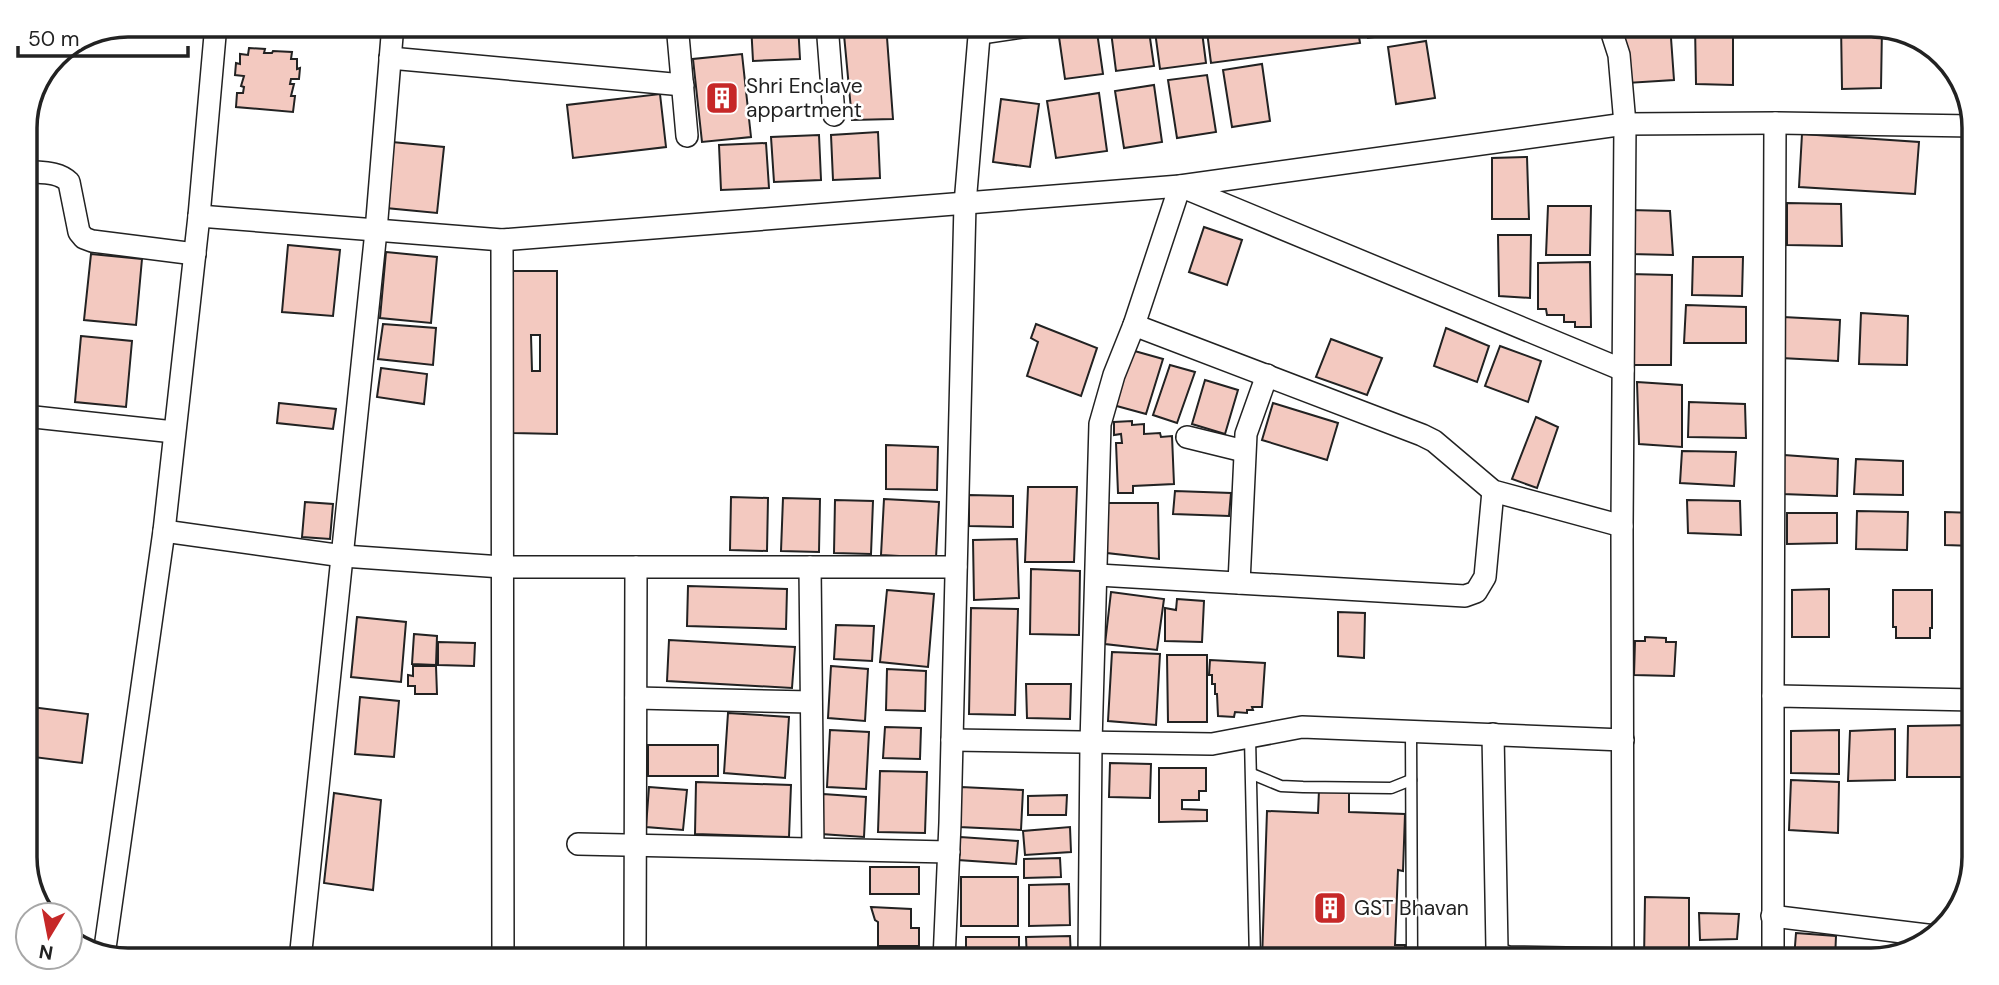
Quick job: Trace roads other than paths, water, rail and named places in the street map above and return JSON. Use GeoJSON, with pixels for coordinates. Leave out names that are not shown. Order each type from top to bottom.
{"type":"FeatureCollection","features":[{"type":"Feature","properties":{"kind":"street"},"geometry":{"type":"LineString","coordinates":[[105,945],[164,531],[199,216],[215,37]]}},
{"type":"Feature","properties":{"kind":"street"},"geometry":{"type":"LineString","coordinates":[[301,948],[376,232],[392,37]]}},
{"type":"Feature","properties":{"kind":"street"},"geometry":{"type":"LineString","coordinates":[[678,37],[687,136]]}},
{"type":"Feature","properties":{"kind":"street"},"geometry":{"type":"LineString","coordinates":[[828,37],[834,115]]}},
{"type":"Feature","properties":{"kind":"street"},"geometry":{"type":"LineString","coordinates":[[945,948],[965,204],[980,37]]}},
{"type":"Feature","properties":{"kind":"street"},"geometry":{"type":"LineString","coordinates":[[1613,37],[1619,55],[1625,124],[1623,948]]}},
{"type":"Feature","properties":{"kind":"street"},"geometry":{"type":"LineString","coordinates":[[390,58],[683,85]]}},
{"type":"Feature","properties":{"kind":"street"},"geometry":{"type":"LineString","coordinates":[[199,216],[502,240],[1180,186],[1625,124],[1775,123],[1962,127]]}},
{"type":"Feature","properties":{"kind":"street"},"geometry":{"type":"LineString","coordinates":[[1773,948],[1775,123]]}},
{"type":"Feature","properties":{"kind":"street"},"geometry":{"type":"LineString","coordinates":[[37,172],[64,176],[69,182],[79,232],[84,238],[195,254]]}},
{"type":"Feature","properties":{"kind":"street"},"geometry":{"type":"LineString","coordinates":[[1089,948],[1091,743],[1098,575],[1100,424],[1111,384],[1134,325],[1180,186]]}},
{"type":"Feature","properties":{"kind":"street"},"geometry":{"type":"LineString","coordinates":[[1180,186],[1623,370]]}},
{"type":"Feature","properties":{"kind":"street"},"geometry":{"type":"LineString","coordinates":[[502,240],[503,948]]}},
{"type":"Feature","properties":{"kind":"street"},"geometry":{"type":"LineString","coordinates":[[1134,325],[1422,435],[1434,441],[1493,491],[1622,526]]}},
{"type":"Feature","properties":{"kind":"street"},"geometry":{"type":"LineString","coordinates":[[1239,583],[1244,451],[1250,420],[1266,375]]}},
{"type":"Feature","properties":{"kind":"street"},"geometry":{"type":"LineString","coordinates":[[37,417],[174,432]]}},
{"type":"Feature","properties":{"kind":"street"},"geometry":{"type":"LineString","coordinates":[[1187,437],[1244,451]]}},
{"type":"Feature","properties":{"kind":"street"},"geometry":{"type":"LineString","coordinates":[[1098,575],[1465,596],[1476,592],[1485,577],[1493,491]]}},
{"type":"Feature","properties":{"kind":"street"},"geometry":{"type":"LineString","coordinates":[[164,531],[343,556],[502,567],[956,567]]}},
{"type":"Feature","properties":{"kind":"street"},"geometry":{"type":"LineString","coordinates":[[635,948],[636,566]]}},
{"type":"Feature","properties":{"kind":"street"},"geometry":{"type":"LineString","coordinates":[[810,566],[813,849]]}},
{"type":"Feature","properties":{"kind":"street"},"geometry":{"type":"LineString","coordinates":[[1773,696],[1962,700]]}},
{"type":"Feature","properties":{"kind":"street"},"geometry":{"type":"LineString","coordinates":[[636,698],[811,702]]}},
{"type":"Feature","properties":{"kind":"street"},"geometry":{"type":"LineString","coordinates":[[952,740],[1212,744],[1303,727],[1623,740]]}},
{"type":"Feature","properties":{"kind":"street"},"geometry":{"type":"LineString","coordinates":[[1493,734],[1497,948]]}},
{"type":"Feature","properties":{"kind":"street"},"geometry":{"type":"LineString","coordinates":[[578,844],[949,852]]}},
{"type":"Feature","properties":{"kind":"street"},"geometry":{"type":"LineString","coordinates":[[1772,916],[1920,934]]}},
{"type":"Feature","properties":{"kind":"lane"},"geometry":{"type":"LineString","coordinates":[[1410,731],[1412,948]]}},
{"type":"Feature","properties":{"kind":"lane"},"geometry":{"type":"LineString","coordinates":[[1250,738],[1255,948]]}},
{"type":"Feature","properties":{"kind":"lane"},"geometry":{"type":"LineString","coordinates":[[1252,774],[1281,786],[1303,787],[1391,788],[1411,780]]}},
{"type":"Feature","properties":{"kind":"place","name":"Shri Enclave appartment"},"geometry":{"type":"Point","coordinates":[722,98]}},
{"type":"Feature","properties":{"kind":"place","name":"GST Bhavan"},"geometry":{"type":"Point","coordinates":[1330,908]}}]}
